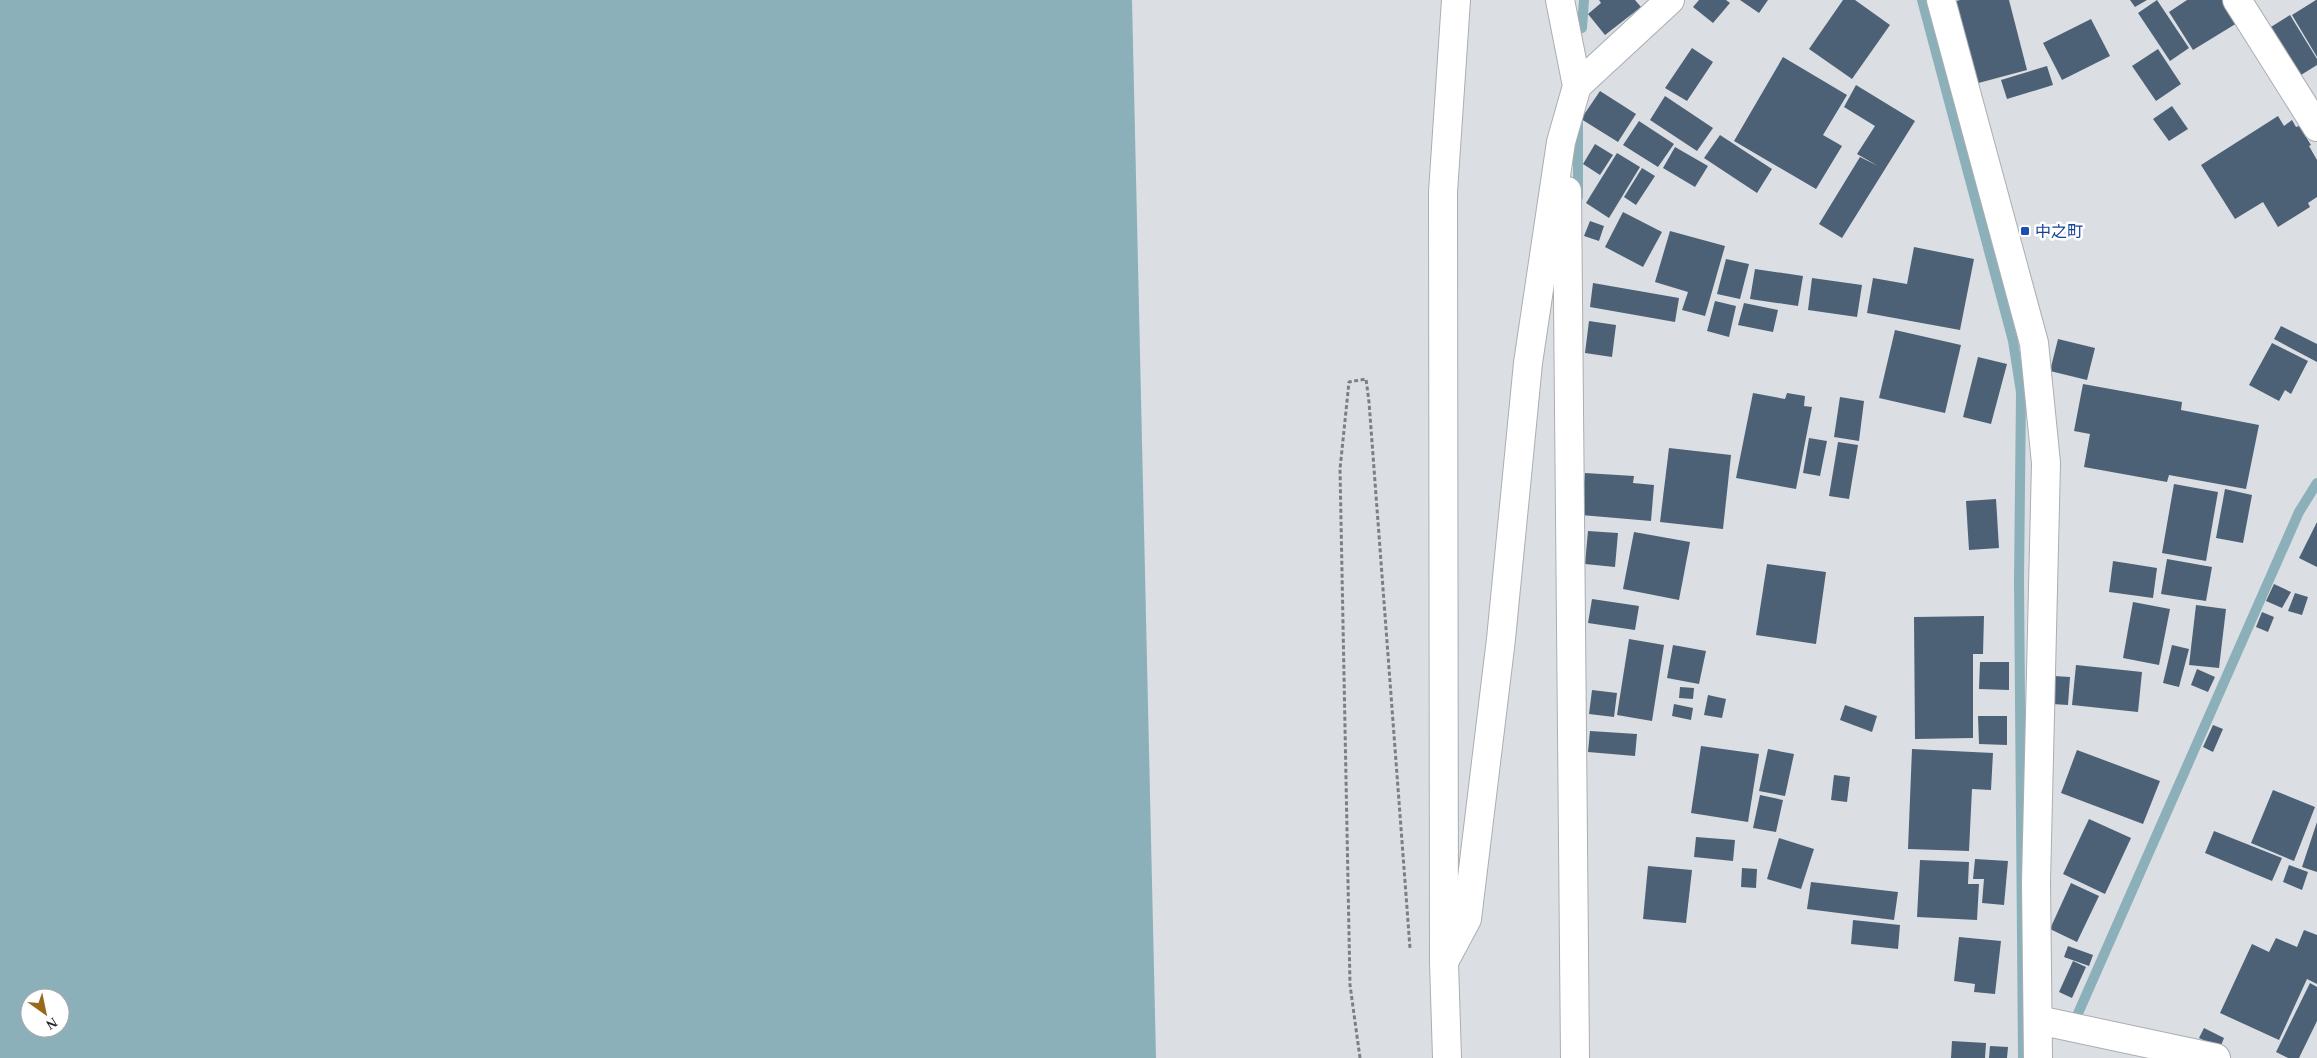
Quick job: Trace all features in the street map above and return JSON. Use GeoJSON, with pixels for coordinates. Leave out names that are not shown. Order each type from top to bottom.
{"type":"FeatureCollection","features":[{"type":"Feature","properties":{"kind":"street"},"geometry":{"type":"LineString","coordinates":[[1447,1058],[1444,962],[1443,192],[1456,0]]}},
{"type":"Feature","properties":{"kind":"street"},"geometry":{"type":"LineString","coordinates":[[1444,962],[1467,919],[1500,639],[1528,363],[1561,142],[1577,86],[1560,0]]}},
{"type":"Feature","properties":{"kind":"street"},"geometry":{"type":"LineString","coordinates":[[1577,86],[1670,0]]}},
{"type":"Feature","properties":{"kind":"street"},"geometry":{"type":"LineString","coordinates":[[1942,0],[2034,343],[2046,463],[2036,882],[2038,1058]]}},
{"type":"Feature","properties":{"kind":"street"},"geometry":{"type":"LineString","coordinates":[[2237,0],[2317,127]]}},
{"type":"Feature","properties":{"kind":"street"},"geometry":{"type":"LineString","coordinates":[[1561,142],[1567,173],[1575,1058]]}},
{"type":"Feature","properties":{"kind":"street"},"geometry":{"type":"LineString","coordinates":[[2038,1020],[2216,1058]]}},
{"type":"Feature","properties":{"kind":"path"},"geometry":{"type":"LineString","coordinates":[[1360,1058],[1350,985],[1340,469],[1349,382],[1366,379],[1410,958]]}},
{"type":"Feature","properties":{"kind":"water"},"geometry":{"type":"Polygon","coordinates":[[[0,0],[1132,0],[1156,1058],[0,1058],[0,0]]]}},
{"type":"Feature","properties":{"kind":"building"},"geometry":{"type":"Polygon","coordinates":[[[1599,0],[1635,0],[1641,7],[1605,35],[1588,14],[1601,3],[1599,0]]]}},
{"type":"Feature","properties":{"kind":"building"},"geometry":{"type":"Polygon","coordinates":[[[1699,0],[1726,0],[1730,3],[1713,23],[1693,7],[1699,0]]]}},
{"type":"Feature","properties":{"kind":"building"},"geometry":{"type":"Polygon","coordinates":[[[1740,0],[1768,0],[1759,13],[1740,0]]]}},
{"type":"Feature","properties":{"kind":"building"},"geometry":{"type":"Polygon","coordinates":[[[1843,0],[1855,0],[1890,25],[1852,79],[1809,49],[1843,0]]]}},
{"type":"Feature","properties":{"kind":"building"},"geometry":{"type":"Polygon","coordinates":[[[1960,0],[2009,0],[2027,70],[1971,85],[1949,3],[1960,0]]]}},
{"type":"Feature","properties":{"kind":"building"},"geometry":{"type":"Polygon","coordinates":[[[2130,0],[2147,0],[2135,7],[2130,0]]]}},
{"type":"Feature","properties":{"kind":"building"},"geometry":{"type":"Polygon","coordinates":[[[2157,0],[2189,48],[2170,61],[2138,13],[2157,0]]]}},
{"type":"Feature","properties":{"kind":"building"},"geometry":{"type":"Polygon","coordinates":[[[2187,0],[2230,0],[2242,20],[2193,50],[2169,12],[2187,0]]]}},
{"type":"Feature","properties":{"kind":"building"},"geometry":{"type":"Polygon","coordinates":[[[2317,0],[2317,57],[2292,15],[2317,0]]]}},
{"type":"Feature","properties":{"kind":"building"},"geometry":{"type":"Polygon","coordinates":[[[2290,15],[2317,59],[2317,65],[2293,80],[2263,32],[2290,15]]]}},
{"type":"Feature","properties":{"kind":"building"},"geometry":{"type":"Polygon","coordinates":[[[2091,19],[2110,56],[2062,80],[2043,43],[2091,19]]]}},
{"type":"Feature","properties":{"kind":"building"},"geometry":{"type":"Polygon","coordinates":[[[1692,48],[1713,62],[1687,101],[1665,88],[1692,48]]]}},
{"type":"Feature","properties":{"kind":"building"},"geometry":{"type":"Polygon","coordinates":[[[2158,49],[2181,84],[2156,101],[2132,66],[2158,49]]]}},
{"type":"Feature","properties":{"kind":"building"},"geometry":{"type":"Polygon","coordinates":[[[1783,57],[1847,95],[1823,135],[1842,146],[1816,189],[1734,141],[1783,57]]]}},
{"type":"Feature","properties":{"kind":"building"},"geometry":{"type":"Polygon","coordinates":[[[2047,66],[2053,85],[2007,99],[2001,80],[2047,66]]]}},
{"type":"Feature","properties":{"kind":"building"},"geometry":{"type":"Polygon","coordinates":[[[1856,85],[1915,121],[1842,238],[1819,224],[1860,157],[1878,166],[1857,154],[1875,126],[1844,107],[1856,85]]]}},
{"type":"Feature","properties":{"kind":"building"},"geometry":{"type":"Polygon","coordinates":[[[1600,91],[1636,114],[1618,142],[1581,119],[1600,91]]]}},
{"type":"Feature","properties":{"kind":"building"},"geometry":{"type":"Polygon","coordinates":[[[1665,96],[1713,128],[1697,151],[1650,120],[1665,96]]]}},
{"type":"Feature","properties":{"kind":"building"},"geometry":{"type":"Polygon","coordinates":[[[2172,106],[2188,129],[2169,141],[2153,119],[2172,106]]]}},
{"type":"Feature","properties":{"kind":"building"},"geometry":{"type":"Polygon","coordinates":[[[2278,116],[2284,126],[2292,120],[2296,127],[2299,126],[2311,145],[2309,146],[2317,160],[2317,197],[2308,203],[2310,207],[2278,227],[2263,202],[2235,219],[2201,165],[2278,116]]]}},
{"type":"Feature","properties":{"kind":"building"},"geometry":{"type":"Polygon","coordinates":[[[1639,121],[1674,144],[1658,167],[1623,145],[1639,121]]]}},
{"type":"Feature","properties":{"kind":"building"},"geometry":{"type":"Polygon","coordinates":[[[1720,135],[1772,169],[1757,193],[1704,158],[1720,135]]]}},
{"type":"Feature","properties":{"kind":"building"},"geometry":{"type":"Polygon","coordinates":[[[1595,144],[1613,155],[1600,175],[1583,164],[1595,144]]]}},
{"type":"Feature","properties":{"kind":"building"},"geometry":{"type":"Polygon","coordinates":[[[1675,147],[1708,166],[1695,187],[1663,168],[1675,147]]]}},
{"type":"Feature","properties":{"kind":"building"},"geometry":{"type":"Polygon","coordinates":[[[1617,153],[1640,167],[1609,218],[1586,203],[1617,153]]]}},
{"type":"Feature","properties":{"kind":"building"},"geometry":{"type":"Polygon","coordinates":[[[1642,168],[1655,176],[1636,205],[1624,197],[1642,168]]]}},
{"type":"Feature","properties":{"kind":"building"},"geometry":{"type":"Polygon","coordinates":[[[1623,212],[1662,232],[1643,267],[1605,247],[1623,212]]]}},
{"type":"Feature","properties":{"kind":"building"},"geometry":{"type":"Polygon","coordinates":[[[1590,221],[1604,226],[1599,241],[1584,236],[1590,221]]]}},
{"type":"Feature","properties":{"kind":"building"},"geometry":{"type":"Polygon","coordinates":[[[1670,231],[1725,246],[1705,316],[1682,310],[1688,292],[1655,282],[1670,231]]]}},
{"type":"Feature","properties":{"kind":"building"},"geometry":{"type":"Polygon","coordinates":[[[1914,247],[1974,259],[1960,330],[1867,313],[1873,278],[1907,284],[1914,247]]]}},
{"type":"Feature","properties":{"kind":"building"},"geometry":{"type":"Polygon","coordinates":[[[1726,259],[1749,264],[1740,299],[1717,294],[1726,259]]]}},
{"type":"Feature","properties":{"kind":"building"},"geometry":{"type":"Polygon","coordinates":[[[1755,269],[1803,276],[1798,306],[1750,299],[1755,269]]]}},
{"type":"Feature","properties":{"kind":"building"},"geometry":{"type":"Polygon","coordinates":[[[1812,278],[1862,285],[1857,317],[1808,310],[1812,278]]]}},
{"type":"Feature","properties":{"kind":"building"},"geometry":{"type":"Polygon","coordinates":[[[1593,283],[1679,298],[1675,322],[1590,307],[1593,283]]]}},
{"type":"Feature","properties":{"kind":"building"},"geometry":{"type":"Polygon","coordinates":[[[1715,301],[1736,306],[1729,337],[1707,331],[1715,301]]]}},
{"type":"Feature","properties":{"kind":"building"},"geometry":{"type":"Polygon","coordinates":[[[1744,303],[1778,310],[1773,332],[1738,325],[1744,303]]]}},
{"type":"Feature","properties":{"kind":"building"},"geometry":{"type":"Polygon","coordinates":[[[1589,321],[1616,325],[1612,357],[1585,353],[1589,321]]]}},
{"type":"Feature","properties":{"kind":"building"},"geometry":{"type":"Polygon","coordinates":[[[2281,326],[2317,344],[2317,362],[2274,339],[2281,326]]]}},
{"type":"Feature","properties":{"kind":"building"},"geometry":{"type":"Polygon","coordinates":[[[1895,330],[1961,345],[1945,413],[1879,398],[1895,330]]]}},
{"type":"Feature","properties":{"kind":"building"},"geometry":{"type":"Polygon","coordinates":[[[2058,339],[2095,348],[2087,380],[2050,371],[2058,339]]]}},
{"type":"Feature","properties":{"kind":"building"},"geometry":{"type":"Polygon","coordinates":[[[2272,343],[2308,361],[2291,394],[2285,390],[2279,401],[2249,385],[2272,343]]]}},
{"type":"Feature","properties":{"kind":"building"},"geometry":{"type":"Polygon","coordinates":[[[1978,357],[2007,364],[1991,424],[1963,417],[1978,357]]]}},
{"type":"Feature","properties":{"kind":"building"},"geometry":{"type":"Polygon","coordinates":[[[2083,384],[2182,402],[2181,410],[2259,425],[2246,489],[2169,475],[2167,482],[2084,467],[2090,434],[2074,431],[2083,384]]]}},
{"type":"Feature","properties":{"kind":"building"},"geometry":{"type":"Polygon","coordinates":[[[1753,393],[1785,399],[1787,393],[1805,396],[1804,406],[1812,407],[1796,489],[1736,478],[1753,393]]]}},
{"type":"Feature","properties":{"kind":"building"},"geometry":{"type":"Polygon","coordinates":[[[1840,397],[1864,401],[1859,441],[1834,437],[1840,397]]]}},
{"type":"Feature","properties":{"kind":"building"},"geometry":{"type":"Polygon","coordinates":[[[1809,438],[1827,441],[1820,476],[1803,473],[1809,438]]]}},
{"type":"Feature","properties":{"kind":"building"},"geometry":{"type":"Polygon","coordinates":[[[1838,442],[1858,445],[1849,499],[1829,496],[1838,442]]]}},
{"type":"Feature","properties":{"kind":"building"},"geometry":{"type":"Polygon","coordinates":[[[1669,448],[1731,455],[1723,529],[1660,522],[1669,448]]]}},
{"type":"Feature","properties":{"kind":"building"},"geometry":{"type":"Polygon","coordinates":[[[1585,473],[1634,476],[1633,483],[1654,485],[1651,521],[1581,515],[1585,473]]]}},
{"type":"Feature","properties":{"kind":"building"},"geometry":{"type":"Polygon","coordinates":[[[2174,484],[2218,492],[2206,561],[2162,553],[2174,484]]]}},
{"type":"Feature","properties":{"kind":"building"},"geometry":{"type":"Polygon","coordinates":[[[2225,489],[2252,495],[2243,543],[2216,538],[2225,489]]]}},
{"type":"Feature","properties":{"kind":"building"},"geometry":{"type":"Polygon","coordinates":[[[1996,499],[1999,548],[1969,550],[1966,501],[1996,499]]]}},
{"type":"Feature","properties":{"kind":"building"},"geometry":{"type":"Polygon","coordinates":[[[2317,522],[2317,567],[2299,558],[2317,522]]]}},
{"type":"Feature","properties":{"kind":"building"},"geometry":{"type":"Polygon","coordinates":[[[1588,531],[1618,533],[1615,567],[1585,564],[1588,531]]]}},
{"type":"Feature","properties":{"kind":"building"},"geometry":{"type":"Polygon","coordinates":[[[1634,532],[1690,542],[1679,600],[1623,589],[1634,532]]]}},
{"type":"Feature","properties":{"kind":"building"},"geometry":{"type":"Polygon","coordinates":[[[2167,559],[2212,567],[2206,601],[2161,594],[2167,559]]]}},
{"type":"Feature","properties":{"kind":"building"},"geometry":{"type":"Polygon","coordinates":[[[2113,561],[2157,568],[2153,598],[2109,592],[2113,561]]]}},
{"type":"Feature","properties":{"kind":"building"},"geometry":{"type":"Polygon","coordinates":[[[1767,564],[1826,572],[1816,644],[1756,635],[1767,564]]]}},
{"type":"Feature","properties":{"kind":"building"},"geometry":{"type":"Polygon","coordinates":[[[2274,584],[2291,592],[2282,608],[2266,601],[2274,584]]]}},
{"type":"Feature","properties":{"kind":"building"},"geometry":{"type":"Polygon","coordinates":[[[2295,593],[2308,597],[2302,615],[2288,611],[2295,593]]]}},
{"type":"Feature","properties":{"kind":"building"},"geometry":{"type":"Polygon","coordinates":[[[1592,599],[1639,606],[1635,630],[1588,623],[1592,599]]]}},
{"type":"Feature","properties":{"kind":"building"},"geometry":{"type":"Polygon","coordinates":[[[2133,602],[2170,609],[2159,665],[2123,658],[2133,602]]]}},
{"type":"Feature","properties":{"kind":"building"},"geometry":{"type":"Polygon","coordinates":[[[2196,605],[2226,609],[2219,668],[2189,665],[2196,605]]]}},
{"type":"Feature","properties":{"kind":"building"},"geometry":{"type":"Polygon","coordinates":[[[2262,612],[2274,617],[2268,632],[2256,627],[2262,612]]]}},
{"type":"Feature","properties":{"kind":"building"},"geometry":{"type":"Polygon","coordinates":[[[1984,616],[1983,654],[1973,654],[1973,738],[1915,739],[1914,617],[1984,616]]]}},
{"type":"Feature","properties":{"kind":"building"},"geometry":{"type":"Polygon","coordinates":[[[1629,639],[1664,645],[1652,721],[1617,715],[1629,639]]]}},
{"type":"Feature","properties":{"kind":"building"},"geometry":{"type":"Polygon","coordinates":[[[1673,645],[1706,651],[1699,684],[1667,678],[1673,645]]]}},
{"type":"Feature","properties":{"kind":"building"},"geometry":{"type":"Polygon","coordinates":[[[2172,645],[2189,649],[2179,687],[2163,683],[2172,645]]]}},
{"type":"Feature","properties":{"kind":"building"},"geometry":{"type":"Polygon","coordinates":[[[1980,662],[2009,662],[2009,690],[1979,689],[1980,662]]]}},
{"type":"Feature","properties":{"kind":"building"},"geometry":{"type":"Polygon","coordinates":[[[2076,665],[2142,672],[2138,712],[2072,705],[2076,665]]]}},
{"type":"Feature","properties":{"kind":"building"},"geometry":{"type":"Polygon","coordinates":[[[2197,669],[2215,677],[2208,692],[2191,685],[2197,669]]]}},
{"type":"Feature","properties":{"kind":"building"},"geometry":{"type":"Polygon","coordinates":[[[2054,676],[2070,677],[2068,705],[2052,704],[2054,676]]]}},
{"type":"Feature","properties":{"kind":"building"},"geometry":{"type":"Polygon","coordinates":[[[1680,687],[1694,688],[1693,699],[1679,698],[1680,687]]]}},
{"type":"Feature","properties":{"kind":"building"},"geometry":{"type":"Polygon","coordinates":[[[1592,690],[1617,693],[1614,717],[1589,714],[1592,690]]]}},
{"type":"Feature","properties":{"kind":"building"},"geometry":{"type":"Polygon","coordinates":[[[1708,695],[1726,699],[1722,718],[1704,715],[1708,695]]]}},
{"type":"Feature","properties":{"kind":"building"},"geometry":{"type":"Polygon","coordinates":[[[1674,704],[1693,708],[1691,720],[1672,716],[1674,704]]]}},
{"type":"Feature","properties":{"kind":"building"},"geometry":{"type":"Polygon","coordinates":[[[1845,705],[1877,716],[1872,732],[1840,720],[1845,705]]]}},
{"type":"Feature","properties":{"kind":"building"},"geometry":{"type":"Polygon","coordinates":[[[1978,716],[2007,716],[2007,745],[1979,744],[1978,716]]]}},
{"type":"Feature","properties":{"kind":"building"},"geometry":{"type":"Polygon","coordinates":[[[2213,725],[2223,729],[2213,752],[2203,747],[2213,725]]]}},
{"type":"Feature","properties":{"kind":"building"},"geometry":{"type":"Polygon","coordinates":[[[1590,731],[1637,734],[1635,756],[1588,752],[1590,731]]]}},
{"type":"Feature","properties":{"kind":"building"},"geometry":{"type":"Polygon","coordinates":[[[1701,746],[1759,754],[1748,822],[1691,813],[1701,746]]]}},
{"type":"Feature","properties":{"kind":"building"},"geometry":{"type":"Polygon","coordinates":[[[1768,749],[1794,754],[1785,796],[1759,791],[1768,749]]]}},
{"type":"Feature","properties":{"kind":"building"},"geometry":{"type":"Polygon","coordinates":[[[1912,749],[1993,753],[1991,790],[1972,789],[1969,851],[1908,849],[1912,749]]]}},
{"type":"Feature","properties":{"kind":"building"},"geometry":{"type":"Polygon","coordinates":[[[2077,750],[2160,781],[2143,824],[2061,793],[2077,750]]]}},
{"type":"Feature","properties":{"kind":"building"},"geometry":{"type":"Polygon","coordinates":[[[1834,775],[1850,777],[1847,802],[1831,800],[1834,775]]]}},
{"type":"Feature","properties":{"kind":"building"},"geometry":{"type":"Polygon","coordinates":[[[2273,790],[2315,807],[2294,861],[2251,843],[2273,790]]]}},
{"type":"Feature","properties":{"kind":"building"},"geometry":{"type":"Polygon","coordinates":[[[1760,795],[1783,800],[1776,832],[1753,828],[1760,795]]]}},
{"type":"Feature","properties":{"kind":"building"},"geometry":{"type":"Polygon","coordinates":[[[2089,819],[2131,838],[2105,894],[2063,874],[2089,819]]]}},
{"type":"Feature","properties":{"kind":"building"},"geometry":{"type":"Polygon","coordinates":[[[2317,822],[2317,872],[2302,867],[2317,822]]]}},
{"type":"Feature","properties":{"kind":"building"},"geometry":{"type":"Polygon","coordinates":[[[2214,831],[2282,858],[2272,881],[2205,853],[2214,831]]]}},
{"type":"Feature","properties":{"kind":"building"},"geometry":{"type":"Polygon","coordinates":[[[1696,837],[1735,840],[1733,861],[1694,857],[1696,837]]]}},
{"type":"Feature","properties":{"kind":"building"},"geometry":{"type":"Polygon","coordinates":[[[1779,838],[1814,849],[1801,889],[1767,879],[1779,838]]]}},
{"type":"Feature","properties":{"kind":"building"},"geometry":{"type":"Polygon","coordinates":[[[1975,859],[2008,861],[2004,905],[1982,903],[1984,879],[1973,879],[1975,859]]]}},
{"type":"Feature","properties":{"kind":"building"},"geometry":{"type":"Polygon","coordinates":[[[1920,860],[1969,862],[1968,884],[1979,884],[1977,920],[1917,917],[1920,860]]]}},
{"type":"Feature","properties":{"kind":"building"},"geometry":{"type":"Polygon","coordinates":[[[2289,865],[2308,872],[2302,890],[2283,882],[2289,865]]]}},
{"type":"Feature","properties":{"kind":"building"},"geometry":{"type":"Polygon","coordinates":[[[1648,866],[1692,870],[1686,923],[1643,919],[1648,866]]]}},
{"type":"Feature","properties":{"kind":"building"},"geometry":{"type":"Polygon","coordinates":[[[1742,868],[1757,869],[1756,888],[1741,887],[1742,868]]]}},
{"type":"Feature","properties":{"kind":"building"},"geometry":{"type":"Polygon","coordinates":[[[1811,882],[1898,892],[1894,920],[1807,909],[1811,882]]]}},
{"type":"Feature","properties":{"kind":"building"},"geometry":{"type":"Polygon","coordinates":[[[2071,883],[2099,896],[2077,942],[2050,929],[2071,883]]]}},
{"type":"Feature","properties":{"kind":"building"},"geometry":{"type":"Polygon","coordinates":[[[1853,920],[1900,925],[1898,949],[1851,944],[1853,920]]]}},
{"type":"Feature","properties":{"kind":"building"},"geometry":{"type":"Polygon","coordinates":[[[2304,930],[2317,935],[2317,984],[2307,979],[2279,1040],[2220,1013],[2252,944],[2269,952],[2276,938],[2297,947],[2304,930]]]}},
{"type":"Feature","properties":{"kind":"building"},"geometry":{"type":"Polygon","coordinates":[[[1959,937],[2001,941],[1995,994],[1974,992],[1975,984],[1954,981],[1959,937]]]}},
{"type":"Feature","properties":{"kind":"building"},"geometry":{"type":"Polygon","coordinates":[[[2068,946],[2093,955],[2089,966],[2064,957],[2068,946]]]}},
{"type":"Feature","properties":{"kind":"building"},"geometry":{"type":"Polygon","coordinates":[[[2073,961],[2086,967],[2072,998],[2059,992],[2073,961]]]}},
{"type":"Feature","properties":{"kind":"building"},"geometry":{"type":"Polygon","coordinates":[[[2310,983],[2317,987],[2317,1021],[2299,1058],[2288,1058],[2276,1052],[2310,983]]]}},
{"type":"Feature","properties":{"kind":"building"},"geometry":{"type":"Polygon","coordinates":[[[2204,1028],[2224,1038],[2220,1048],[2199,1038],[2204,1028]]]}},
{"type":"Feature","properties":{"kind":"building"},"geometry":{"type":"Polygon","coordinates":[[[1952,1041],[1986,1043],[1985,1058],[1951,1058],[1952,1041]]]}},
{"type":"Feature","properties":{"kind":"building"},"geometry":{"type":"Polygon","coordinates":[[[1990,1046],[2008,1047],[2007,1058],[1989,1058],[1990,1046]]]}},
{"type":"Feature","properties":{"kind":"waterway"},"geometry":{"type":"LineString","coordinates":[[1582,28],[1584,0]]}},
{"type":"Feature","properties":{"kind":"waterway"},"geometry":{"type":"LineString","coordinates":[[1922,0],[2013,341],[2021,392],[2019,581],[2023,1058]]}},
{"type":"Feature","properties":{"kind":"waterway"},"geometry":{"type":"LineString","coordinates":[[1578,122],[1578,197]]}},
{"type":"Feature","properties":{"kind":"waterway"},"geometry":{"type":"LineString","coordinates":[[2076,1018],[2299,512],[2317,483]]}},
{"type":"Feature","properties":{"kind":"place","name":"中之町"},"geometry":{"type":"Point","coordinates":[2025,231]}}]}
